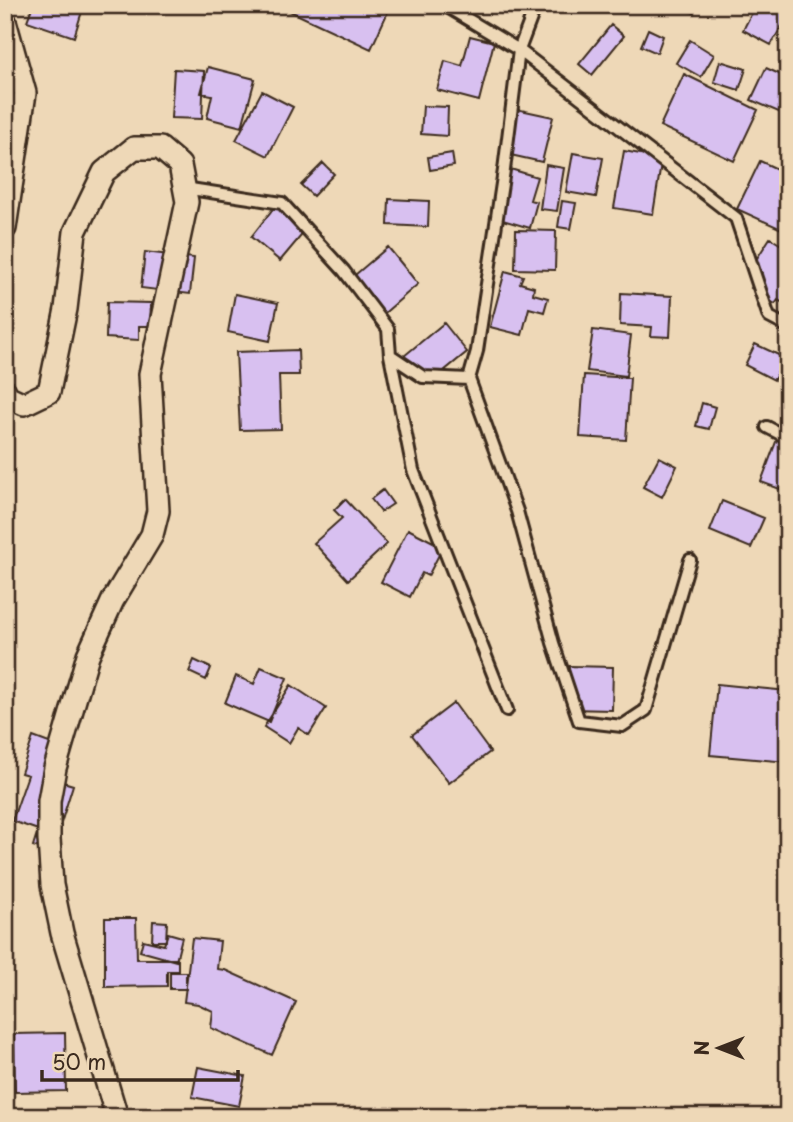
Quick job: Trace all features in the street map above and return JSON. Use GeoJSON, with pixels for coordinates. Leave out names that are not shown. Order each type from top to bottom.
{"type":"FeatureCollection","features":[{"type":"Feature","properties":{"kind":"street"},"geometry":{"type":"LineString","coordinates":[[5,21],[25,93],[5,228]]}},
{"type":"Feature","properties":{"kind":"street"},"geometry":{"type":"LineString","coordinates":[[5,391],[7,396],[24,404],[49,392],[66,309],[75,232],[104,172],[134,148],[160,148],[180,165],[187,202],[150,374],[158,511],[152,535],[113,600],[88,655],[55,768],[49,801],[52,885],[62,933],[117,1117]]}},
{"type":"Feature","properties":{"kind":"lane"},"geometry":{"type":"LineString","coordinates":[[444,5],[519,50],[736,218],[769,317],[788,327]]}},
{"type":"Feature","properties":{"kind":"lane"},"geometry":{"type":"LineString","coordinates":[[536,5],[519,50],[477,351],[468,379],[517,511],[579,721],[622,726],[646,710],[690,560]]}},
{"type":"Feature","properties":{"kind":"lane"},"geometry":{"type":"LineString","coordinates":[[184,188],[282,203],[344,271],[388,330],[390,355],[413,470],[507,710]]}},
{"type":"Feature","properties":{"kind":"lane"},"geometry":{"type":"LineString","coordinates":[[390,355],[423,377],[468,379]]}},
{"type":"Feature","properties":{"kind":"lane"},"geometry":{"type":"LineString","coordinates":[[767,427],[788,438]]}},
{"type":"Feature","properties":{"kind":"building"},"geometry":{"type":"Polygon","coordinates":[[[33,5],[84,5],[74,37],[27,21],[33,5]]]}},
{"type":"Feature","properties":{"kind":"building"},"geometry":{"type":"Polygon","coordinates":[[[277,5],[391,5],[371,49],[277,5]]]}},
{"type":"Feature","properties":{"kind":"building"},"geometry":{"type":"Polygon","coordinates":[[[675,5],[697,5],[694,13],[675,5]]]}},
{"type":"Feature","properties":{"kind":"building"},"geometry":{"type":"Polygon","coordinates":[[[756,5],[788,5],[788,15],[771,45],[743,30],[756,5]]]}},
{"type":"Feature","properties":{"kind":"building"},"geometry":{"type":"Polygon","coordinates":[[[611,25],[624,36],[592,75],[579,64],[611,25]]]}},
{"type":"Feature","properties":{"kind":"building"},"geometry":{"type":"Polygon","coordinates":[[[648,29],[663,36],[657,53],[641,46],[648,29]]]}},
{"type":"Feature","properties":{"kind":"building"},"geometry":{"type":"Polygon","coordinates":[[[470,36],[494,42],[479,101],[437,90],[445,61],[462,66],[470,36]]]}},
{"type":"Feature","properties":{"kind":"building"},"geometry":{"type":"Polygon","coordinates":[[[690,40],[714,55],[701,77],[676,63],[690,40]]]}},
{"type":"Feature","properties":{"kind":"building"},"geometry":{"type":"Polygon","coordinates":[[[720,61],[746,69],[739,90],[714,82],[720,61]]]}},
{"type":"Feature","properties":{"kind":"building"},"geometry":{"type":"Polygon","coordinates":[[[208,67],[255,79],[242,127],[207,118],[212,95],[201,93],[208,67]]]}},
{"type":"Feature","properties":{"kind":"building"},"geometry":{"type":"Polygon","coordinates":[[[766,68],[788,78],[788,98],[781,113],[751,100],[766,68]]]}},
{"type":"Feature","properties":{"kind":"building"},"geometry":{"type":"Polygon","coordinates":[[[174,69],[204,71],[202,119],[171,118],[174,69]]]}},
{"type":"Feature","properties":{"kind":"building"},"geometry":{"type":"Polygon","coordinates":[[[684,74],[758,110],[734,161],[660,126],[684,74]]]}},
{"type":"Feature","properties":{"kind":"building"},"geometry":{"type":"Polygon","coordinates":[[[262,91],[293,107],[268,156],[236,140],[262,91]]]}},
{"type":"Feature","properties":{"kind":"building"},"geometry":{"type":"Polygon","coordinates":[[[423,106],[448,107],[447,136],[421,134],[423,106]]]}},
{"type":"Feature","properties":{"kind":"building"},"geometry":{"type":"Polygon","coordinates":[[[516,109],[553,117],[542,162],[506,154],[516,109]]]}},
{"type":"Feature","properties":{"kind":"building"},"geometry":{"type":"Polygon","coordinates":[[[624,151],[662,158],[653,214],[614,208],[624,151]]]}},
{"type":"Feature","properties":{"kind":"building"},"geometry":{"type":"Polygon","coordinates":[[[452,153],[454,166],[430,170],[428,157],[452,153]]]}},
{"type":"Feature","properties":{"kind":"building"},"geometry":{"type":"Polygon","coordinates":[[[573,153],[603,158],[596,197],[566,192],[573,153]]]}},
{"type":"Feature","properties":{"kind":"building"},"geometry":{"type":"Polygon","coordinates":[[[760,161],[788,174],[788,232],[737,209],[760,161]]]}},
{"type":"Feature","properties":{"kind":"building"},"geometry":{"type":"Polygon","coordinates":[[[323,163],[334,174],[313,196],[301,185],[323,163]]]}},
{"type":"Feature","properties":{"kind":"building"},"geometry":{"type":"Polygon","coordinates":[[[546,165],[564,168],[557,211],[540,209],[546,165]]]}},
{"type":"Feature","properties":{"kind":"building"},"geometry":{"type":"Polygon","coordinates":[[[507,168],[537,177],[530,200],[537,202],[530,228],[499,219],[507,193],[500,191],[507,168]]]}},
{"type":"Feature","properties":{"kind":"building"},"geometry":{"type":"Polygon","coordinates":[[[389,199],[429,201],[428,227],[388,225],[389,199]]]}},
{"type":"Feature","properties":{"kind":"building"},"geometry":{"type":"Polygon","coordinates":[[[562,201],[576,203],[571,229],[558,227],[562,201]]]}},
{"type":"Feature","properties":{"kind":"building"},"geometry":{"type":"Polygon","coordinates":[[[276,205],[306,230],[280,261],[251,237],[276,205]]]}},
{"type":"Feature","properties":{"kind":"building"},"geometry":{"type":"Polygon","coordinates":[[[516,230],[556,231],[555,270],[515,269],[516,230]]]}},
{"type":"Feature","properties":{"kind":"building"},"geometry":{"type":"Polygon","coordinates":[[[770,238],[788,249],[788,306],[778,300],[775,304],[751,288],[762,272],[752,266],[770,238]]]}},
{"type":"Feature","properties":{"kind":"building"},"geometry":{"type":"Polygon","coordinates":[[[388,247],[418,284],[380,317],[349,280],[388,247]]]}},
{"type":"Feature","properties":{"kind":"building"},"geometry":{"type":"Polygon","coordinates":[[[145,252],[194,258],[190,294],[141,288],[145,252]]]}},
{"type":"Feature","properties":{"kind":"building"},"geometry":{"type":"Polygon","coordinates":[[[505,271],[523,276],[520,283],[534,287],[533,294],[548,298],[544,312],[529,308],[522,335],[490,327],[505,271]]]}},
{"type":"Feature","properties":{"kind":"building"},"geometry":{"type":"Polygon","coordinates":[[[621,293],[672,296],[670,337],[651,336],[652,327],[620,325],[621,293]]]}},
{"type":"Feature","properties":{"kind":"building"},"geometry":{"type":"Polygon","coordinates":[[[235,294],[278,303],[270,341],[228,332],[235,294]]]}},
{"type":"Feature","properties":{"kind":"building"},"geometry":{"type":"Polygon","coordinates":[[[107,302],[151,303],[150,326],[139,326],[139,340],[106,338],[107,302]]]}},
{"type":"Feature","properties":{"kind":"building"},"geometry":{"type":"Polygon","coordinates":[[[444,323],[467,352],[428,384],[404,356],[444,323]]]}},
{"type":"Feature","properties":{"kind":"building"},"geometry":{"type":"Polygon","coordinates":[[[593,330],[631,335],[626,376],[587,371],[593,330]]]}},
{"type":"Feature","properties":{"kind":"building"},"geometry":{"type":"Polygon","coordinates":[[[755,344],[785,358],[774,380],[745,365],[755,344]]]}},
{"type":"Feature","properties":{"kind":"building"},"geometry":{"type":"Polygon","coordinates":[[[298,350],[299,375],[279,375],[281,429],[240,430],[236,352],[298,350]]]}},
{"type":"Feature","properties":{"kind":"building"},"geometry":{"type":"Polygon","coordinates":[[[584,375],[630,378],[626,440],[580,437],[584,375]]]}},
{"type":"Feature","properties":{"kind":"building"},"geometry":{"type":"Polygon","coordinates":[[[702,403],[715,407],[709,429],[696,426],[702,403]]]}},
{"type":"Feature","properties":{"kind":"building"},"geometry":{"type":"Polygon","coordinates":[[[783,423],[788,425],[788,492],[761,482],[783,423]]]}},
{"type":"Feature","properties":{"kind":"building"},"geometry":{"type":"Polygon","coordinates":[[[659,457],[677,466],[662,497],[643,487],[659,457]]]}},
{"type":"Feature","properties":{"kind":"building"},"geometry":{"type":"Polygon","coordinates":[[[383,490],[393,504],[381,512],[371,499],[383,490]]]}},
{"type":"Feature","properties":{"kind":"building"},"geometry":{"type":"Polygon","coordinates":[[[345,499],[387,544],[348,580],[314,543],[342,518],[334,510],[345,499]]]}},
{"type":"Feature","properties":{"kind":"building"},"geometry":{"type":"Polygon","coordinates":[[[722,501],[764,518],[751,548],[710,531],[722,501]]]}},
{"type":"Feature","properties":{"kind":"building"},"geometry":{"type":"Polygon","coordinates":[[[408,529],[443,547],[428,576],[422,573],[410,597],[381,582],[408,529]]]}},
{"type":"Feature","properties":{"kind":"building"},"geometry":{"type":"Polygon","coordinates":[[[194,660],[211,668],[206,680],[189,672],[194,660]]]}},
{"type":"Feature","properties":{"kind":"building"},"geometry":{"type":"Polygon","coordinates":[[[569,666],[613,667],[612,710],[568,709],[569,666]]]}},
{"type":"Feature","properties":{"kind":"building"},"geometry":{"type":"Polygon","coordinates":[[[261,667],[287,678],[269,722],[225,703],[236,676],[254,684],[261,667]]]}},
{"type":"Feature","properties":{"kind":"building"},"geometry":{"type":"Polygon","coordinates":[[[717,684],[788,691],[788,762],[710,755],[717,684]]]}},
{"type":"Feature","properties":{"kind":"building"},"geometry":{"type":"Polygon","coordinates":[[[291,685],[326,708],[309,735],[298,728],[289,743],[264,727],[291,685]]]}},
{"type":"Feature","properties":{"kind":"building"},"geometry":{"type":"Polygon","coordinates":[[[454,703],[490,752],[449,783],[412,735],[454,703]]]}},
{"type":"Feature","properties":{"kind":"building"},"geometry":{"type":"Polygon","coordinates":[[[33,737],[60,747],[50,778],[73,785],[52,852],[33,846],[38,830],[12,821],[28,775],[21,773],[33,737]]]}},
{"type":"Feature","properties":{"kind":"building"},"geometry":{"type":"Polygon","coordinates":[[[105,918],[136,918],[137,959],[178,959],[178,971],[167,971],[167,986],[105,987],[105,918]]]}},
{"type":"Feature","properties":{"kind":"building"},"geometry":{"type":"Polygon","coordinates":[[[153,921],[167,922],[166,941],[152,941],[153,921]]]}},
{"type":"Feature","properties":{"kind":"building"},"geometry":{"type":"Polygon","coordinates":[[[168,933],[182,937],[176,961],[140,951],[143,940],[164,945],[168,933]]]}},
{"type":"Feature","properties":{"kind":"building"},"geometry":{"type":"Polygon","coordinates":[[[192,938],[220,941],[217,969],[225,970],[296,1002],[272,1055],[211,1028],[213,1011],[198,1004],[184,1002],[192,938]]]}},
{"type":"Feature","properties":{"kind":"building"},"geometry":{"type":"Polygon","coordinates":[[[170,972],[186,972],[186,989],[170,989],[170,972]]]}},
{"type":"Feature","properties":{"kind":"building"},"geometry":{"type":"Polygon","coordinates":[[[65,1033],[66,1091],[15,1092],[14,1034],[65,1033]]]}},
{"type":"Feature","properties":{"kind":"building"},"geometry":{"type":"Polygon","coordinates":[[[198,1067],[245,1076],[239,1106],[192,1097],[198,1067]]]}}]}
